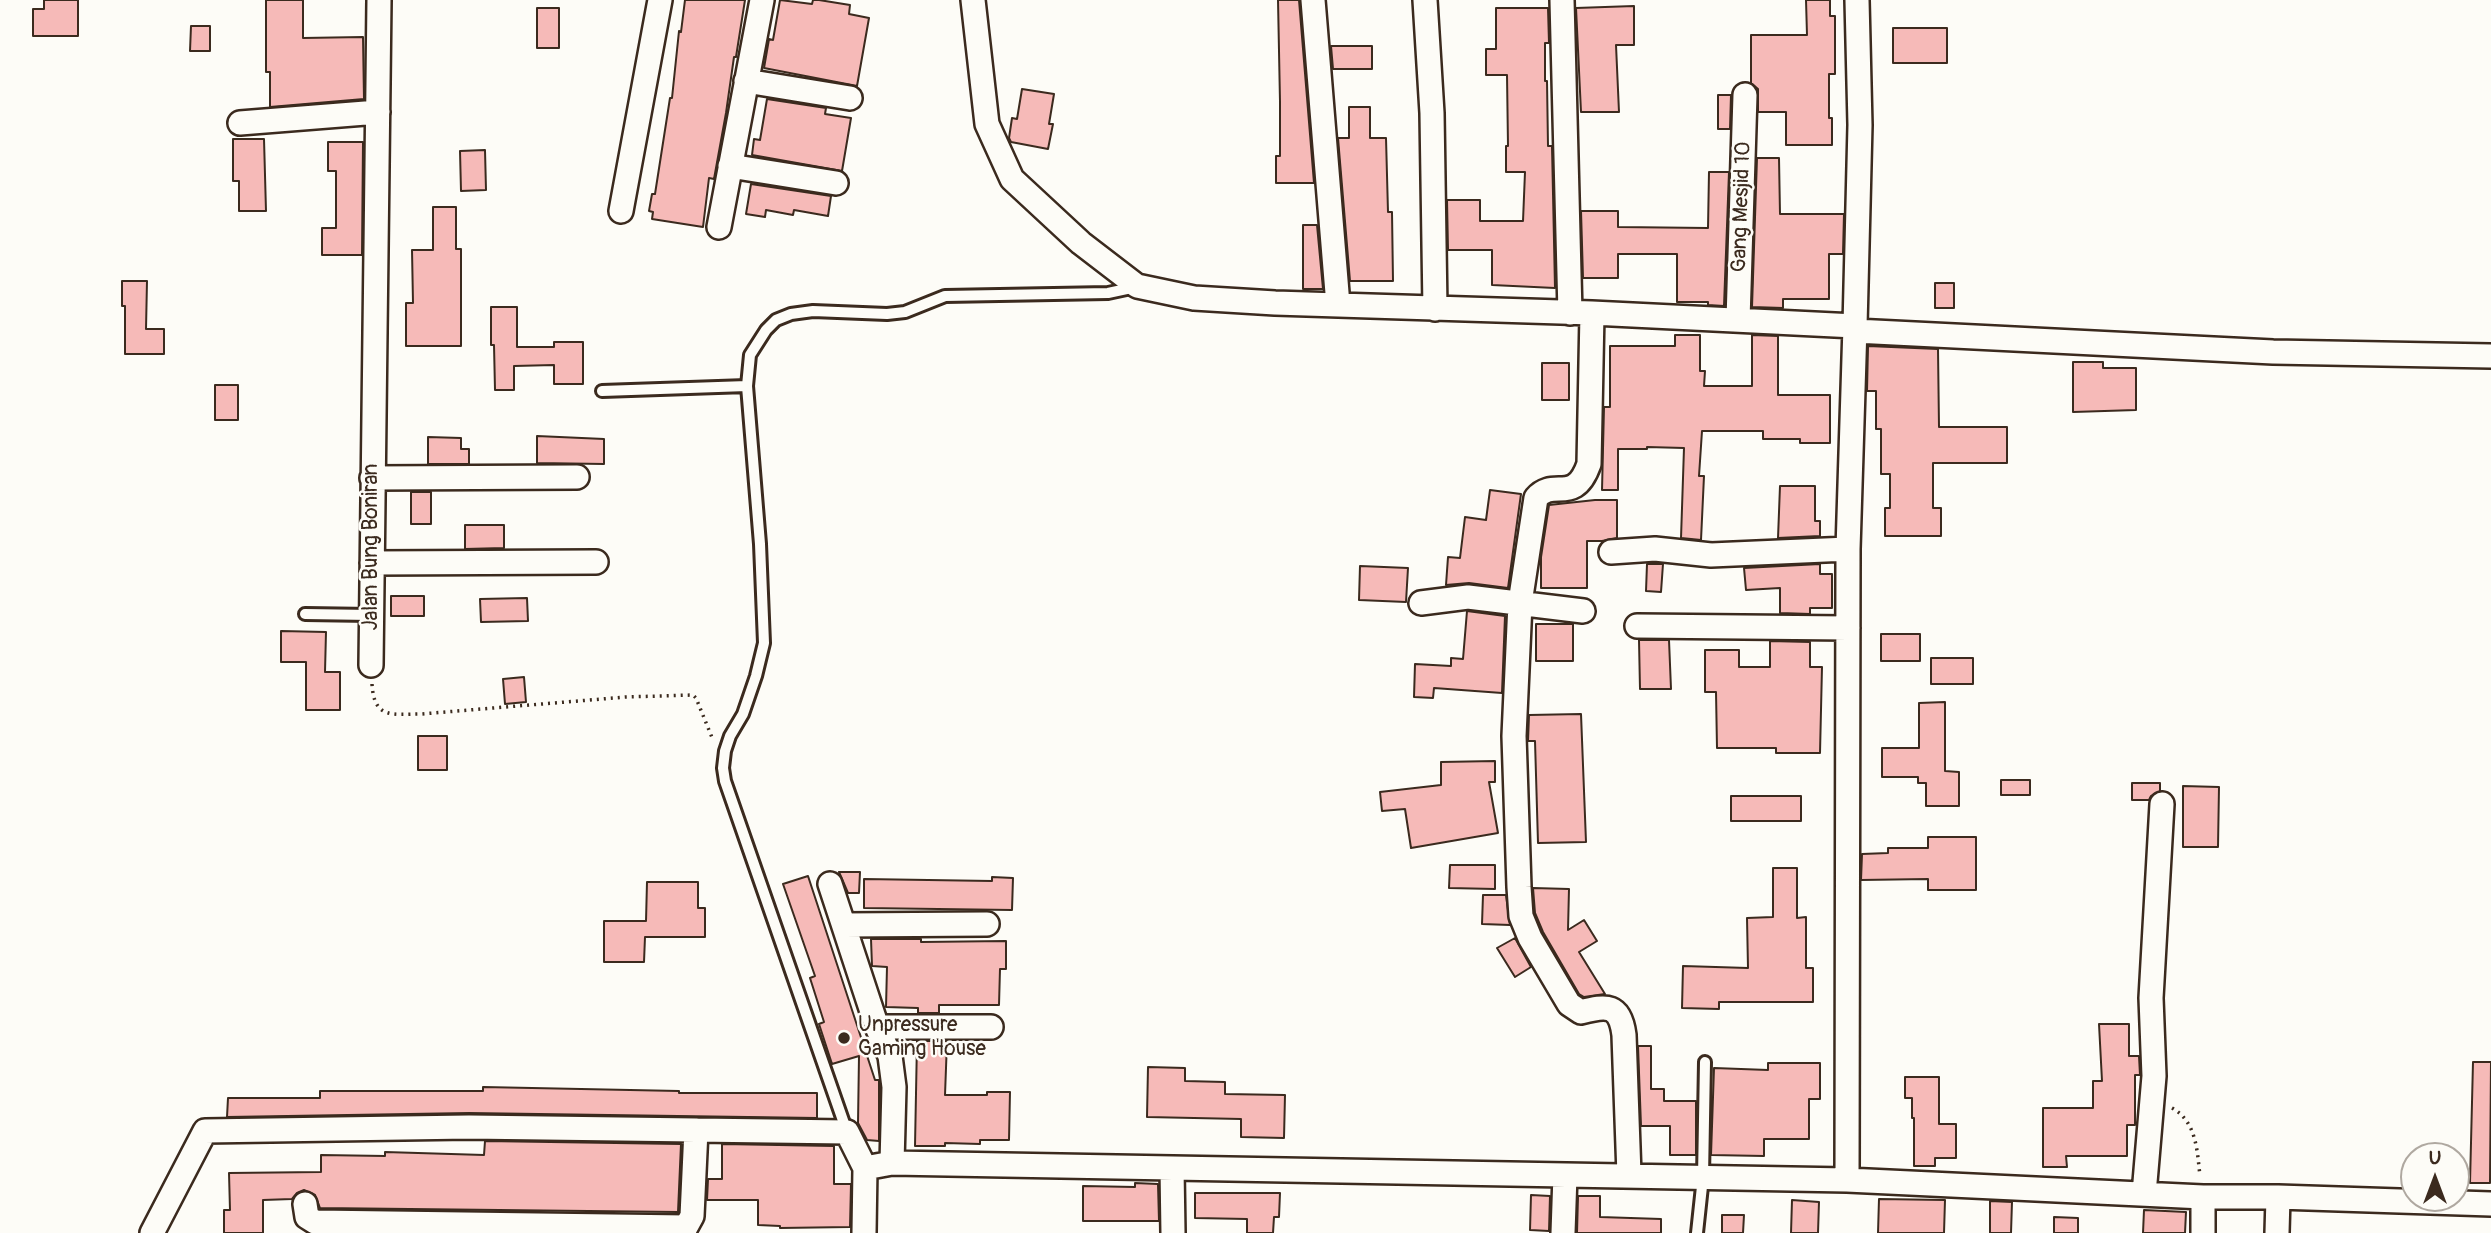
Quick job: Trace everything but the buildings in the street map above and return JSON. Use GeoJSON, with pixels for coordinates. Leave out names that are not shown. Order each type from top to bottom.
{"type":"FeatureCollection","features":[{"type":"Feature","properties":{"kind":"street","name":"Jalan Bung Boniran"},"geometry":{"type":"LineString","coordinates":[[371,665],[379,0]]}},
{"type":"Feature","properties":{"kind":"street"},"geometry":{"type":"LineString","coordinates":[[621,211],[660,0]]}},
{"type":"Feature","properties":{"kind":"street"},"geometry":{"type":"LineString","coordinates":[[719,227],[762,0]]}},
{"type":"Feature","properties":{"kind":"street"},"geometry":{"type":"LineString","coordinates":[[973,0],[987,124],[1012,179],[1081,243],[1138,286],[1194,298],[1738,320],[2273,352],[2491,356]]}},
{"type":"Feature","properties":{"kind":"street"},"geometry":{"type":"LineString","coordinates":[[1314,0],[1338,305]]}},
{"type":"Feature","properties":{"kind":"street"},"geometry":{"type":"LineString","coordinates":[[1425,0],[1432,113],[1435,309]]}},
{"type":"Feature","properties":{"kind":"street"},"geometry":{"type":"LineString","coordinates":[[1562,0],[1589,464],[1579,483],[1563,491],[1552,489],[1542,492],[1536,498],[1520,603],[1514,736],[1521,916],[1530,938],[1569,1004],[1581,1012],[1606,1006],[1613,1008],[1621,1020],[1624,1035],[1629,1175]]}},
{"type":"Feature","properties":{"kind":"street"},"geometry":{"type":"LineString","coordinates":[[1847,1180],[1848,549],[1860,125],[1857,0]]}},
{"type":"Feature","properties":{"kind":"street"},"geometry":{"type":"LineString","coordinates":[[746,81],[850,98]]}},
{"type":"Feature","properties":{"kind":"street","name":"Gang Mesjid 10"},"geometry":{"type":"LineString","coordinates":[[1738,320],[1745,95]]}},
{"type":"Feature","properties":{"kind":"street"},"geometry":{"type":"LineString","coordinates":[[240,123],[378,111]]}},
{"type":"Feature","properties":{"kind":"street"},"geometry":{"type":"LineString","coordinates":[[730,166],[836,183]]}},
{"type":"Feature","properties":{"kind":"street"},"geometry":{"type":"LineString","coordinates":[[372,478],[577,477]]}},
{"type":"Feature","properties":{"kind":"street"},"geometry":{"type":"LineString","coordinates":[[1611,552],[1655,549],[1711,555],[1848,549]]}},
{"type":"Feature","properties":{"kind":"street"},"geometry":{"type":"LineString","coordinates":[[372,563],[596,562]]}},
{"type":"Feature","properties":{"kind":"street"},"geometry":{"type":"LineString","coordinates":[[1421,603],[1468,597],[1583,611]]}},
{"type":"Feature","properties":{"kind":"street"},"geometry":{"type":"LineString","coordinates":[[1637,626],[1848,628]]}},
{"type":"Feature","properties":{"kind":"street"},"geometry":{"type":"LineString","coordinates":[[2144,1194],[2152,1097],[2154,1045],[2151,999],[2162,804]]}},
{"type":"Feature","properties":{"kind":"street"},"geometry":{"type":"LineString","coordinates":[[830,884],[877,1027],[890,1056],[894,1087],[892,1163]]}},
{"type":"Feature","properties":{"kind":"street"},"geometry":{"type":"LineString","coordinates":[[844,925],[987,924]]}},
{"type":"Feature","properties":{"kind":"street"},"geometry":{"type":"LineString","coordinates":[[877,1027],[991,1027]]}},
{"type":"Feature","properties":{"kind":"street"},"geometry":{"type":"LineString","coordinates":[[152,1233],[205,1131],[469,1127],[847,1132],[865,1168],[864,1233]]}},
{"type":"Feature","properties":{"kind":"street"},"geometry":{"type":"LineString","coordinates":[[304,1204],[306,1217],[316,1222],[686,1227],[692,1216],[696,1130]]}},
{"type":"Feature","properties":{"kind":"street"},"geometry":{"type":"LineString","coordinates":[[865,1168],[892,1163],[1629,1175],[1847,1180],[2203,1197],[2491,1204]]}},
{"type":"Feature","properties":{"kind":"street"},"geometry":{"type":"LineString","coordinates":[[1172,1168],[1173,1233]]}},
{"type":"Feature","properties":{"kind":"street"},"geometry":{"type":"LineString","coordinates":[[1563,1233],[1565,1175]]}},
{"type":"Feature","properties":{"kind":"street"},"geometry":{"type":"LineString","coordinates":[[2203,1197],[2203,1233]]}},
{"type":"Feature","properties":{"kind":"street"},"geometry":{"type":"LineString","coordinates":[[2277,1233],[2278,1197]]}},
{"type":"Feature","properties":{"kind":"lane"},"geometry":{"type":"LineString","coordinates":[[847,1132],[723,768],[730,736],[743,714],[764,643],[760,544],[747,386],[750,355],[776,320],[791,314],[813,311],[887,314],[905,312],[946,296],[1108,293],[1138,286]]}},
{"type":"Feature","properties":{"kind":"lane"},"geometry":{"type":"LineString","coordinates":[[602,391],[747,386]]}},
{"type":"Feature","properties":{"kind":"lane"},"geometry":{"type":"LineString","coordinates":[[305,614],[371,615]]}},
{"type":"Feature","properties":{"kind":"lane"},"geometry":{"type":"LineString","coordinates":[[1697,1233],[1703,1177],[1705,1062]]}},
{"type":"Feature","properties":{"kind":"path"},"geometry":{"type":"LineString","coordinates":[[371,665],[375,704],[390,714],[434,713],[626,696],[693,695],[710,736],[726,751]]}},
{"type":"Feature","properties":{"kind":"path"},"geometry":{"type":"LineString","coordinates":[[2152,1097],[2178,1112],[2193,1130],[2203,1197]]}},
{"type":"Feature","properties":{"kind":"place","name":"Unpressure Gaming House"},"geometry":{"type":"Point","coordinates":[844,1038]}}]}
